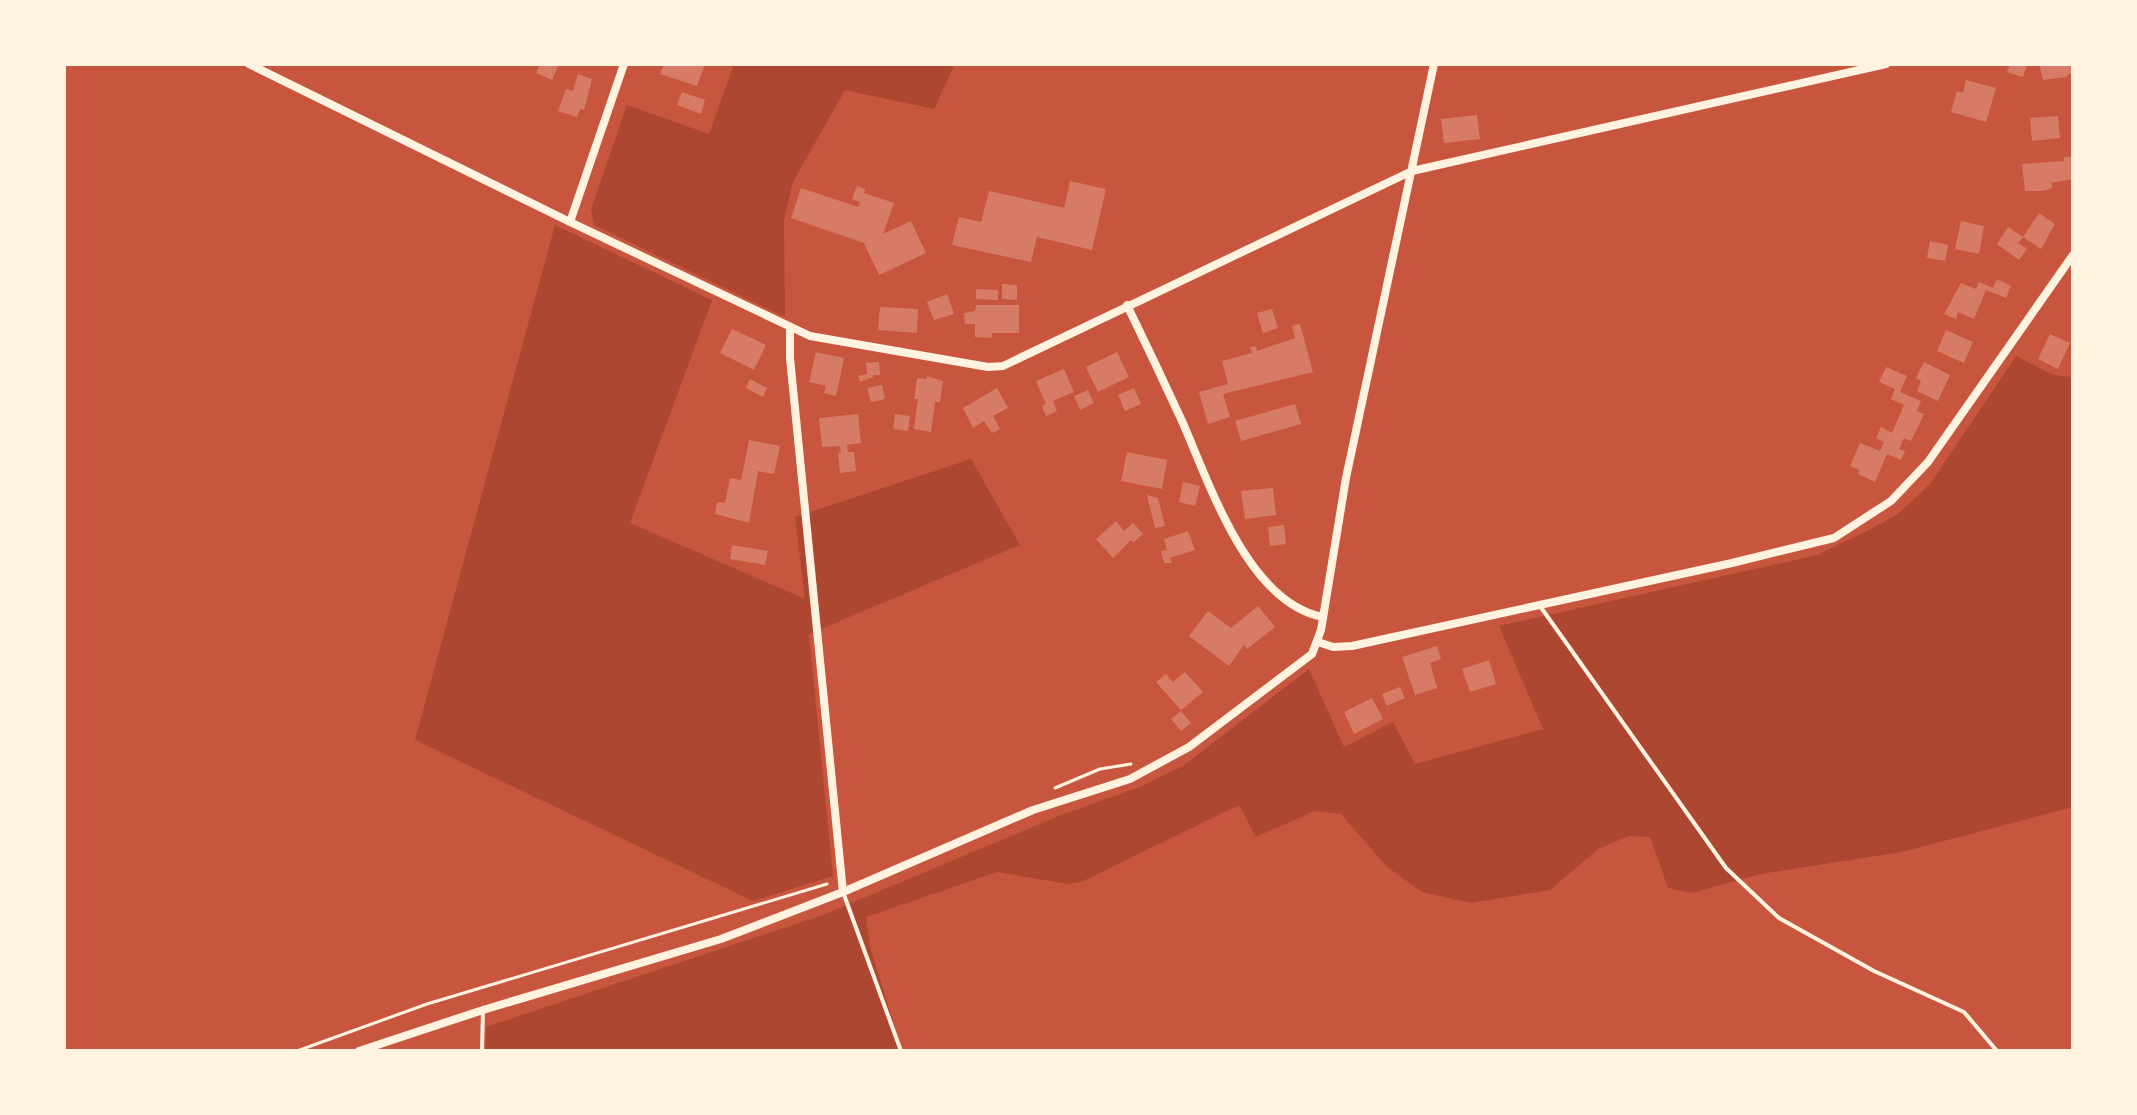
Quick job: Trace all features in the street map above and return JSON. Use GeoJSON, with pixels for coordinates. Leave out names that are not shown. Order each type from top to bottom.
{"type":"FeatureCollection","features":[{"type":"Feature","properties":{"kind":"street"},"geometry":{"type":"LineString","coordinates":[[249,64],[790,328],[810,336],[988,367],[1003,366],[1412,171],[1886,64]]}},
{"type":"Feature","properties":{"kind":"street"},"geometry":{"type":"LineString","coordinates":[[570,222],[624,64]]}},
{"type":"Feature","properties":{"kind":"street"},"geometry":{"type":"LineString","coordinates":[[359,1051],[483,1010],[721,939],[843,892],[1033,810],[1130,779],[1189,747],[1312,654],[1318,642],[1346,478],[1434,64]]}},
{"type":"Feature","properties":{"kind":"street"},"geometry":{"type":"LineString","coordinates":[[1318,642],[1333,647],[1352,646],[1834,538],[1891,501],[1928,462],[2073,255]]}},
{"type":"Feature","properties":{"kind":"street"},"geometry":{"type":"LineString","coordinates":[[1127,305],[1233,536],[1256,571],[1298,610],[1323,617]]}},
{"type":"Feature","properties":{"kind":"street"},"geometry":{"type":"LineString","coordinates":[[790,328],[791,374],[843,892]]}},
{"type":"Feature","properties":{"kind":"lane"},"geometry":{"type":"LineString","coordinates":[[1539,604],[1726,868],[1779,918],[1874,971],[1964,1012],[1997,1051]]}},
{"type":"Feature","properties":{"kind":"lane"},"geometry":{"type":"LineString","coordinates":[[843,892],[901,1051]]}},
{"type":"Feature","properties":{"kind":"lane"},"geometry":{"type":"LineString","coordinates":[[482,1051],[483,1010]]}},
{"type":"Feature","properties":{"kind":"path"},"geometry":{"type":"LineString","coordinates":[[1056,788],[1100,769],[1141,760]]}},
{"type":"Feature","properties":{"kind":"path"},"geometry":{"type":"LineString","coordinates":[[297,1051],[427,1004],[841,879]]}},
{"type":"Feature","properties":{"kind":"shaded area"},"geometry":{"type":"Polygon","coordinates":[[[734,64],[955,64],[934,109],[845,90],[793,182],[784,219],[785,317],[594,225],[591,209],[627,105],[709,134],[734,64]]]}},
{"type":"Feature","properties":{"kind":"shaded area"},"geometry":{"type":"Polygon","coordinates":[[[555,225],[712,300],[630,523],[805,599],[795,517],[971,459],[1020,545],[809,634],[833,876],[753,901],[415,740],[555,225]]]}},
{"type":"Feature","properties":{"kind":"shaded area"},"geometry":{"type":"Polygon","coordinates":[[[2016,356],[2053,375],[2073,377],[2073,807],[1902,852],[1760,874],[1692,893],[1668,888],[1650,837],[1629,836],[1598,849],[1550,890],[1471,903],[1422,892],[1386,866],[1341,814],[1315,811],[1256,837],[1239,805],[1081,882],[1068,884],[997,872],[866,917],[870,946],[902,1051],[486,1051],[486,1027],[823,915],[1061,815],[1140,787],[1183,766],[1309,669],[1344,747],[1393,722],[1415,764],[1543,729],[1499,626],[1817,555],[1867,531],[1898,514],[1930,484],[2016,356]]]}},
{"type":"Feature","properties":{"kind":"building"},"geometry":{"type":"Polygon","coordinates":[[[540,64],[559,64],[552,80],[536,73],[540,64]]]}},
{"type":"Feature","properties":{"kind":"building"},"geometry":{"type":"Polygon","coordinates":[[[664,64],[705,64],[697,86],[660,74],[664,64]]]}},
{"type":"Feature","properties":{"kind":"building"},"geometry":{"type":"Polygon","coordinates":[[[2010,64],[2027,64],[2023,77],[2007,72],[2010,64]]]}},
{"type":"Feature","properties":{"kind":"building"},"geometry":{"type":"Polygon","coordinates":[[[2039,64],[2073,64],[2073,73],[2067,77],[2043,80],[2039,64]]]}},
{"type":"Feature","properties":{"kind":"building"},"geometry":{"type":"Polygon","coordinates":[[[578,74],[592,79],[584,110],[580,109],[577,117],[558,111],[566,89],[573,91],[578,74]]]}},
{"type":"Feature","properties":{"kind":"building"},"geometry":{"type":"Polygon","coordinates":[[[1966,80],[1996,88],[1986,122],[1951,112],[1957,91],[1963,93],[1966,80]]]}},
{"type":"Feature","properties":{"kind":"building"},"geometry":{"type":"Polygon","coordinates":[[[682,92],[705,100],[701,114],[677,105],[682,92]]]}},
{"type":"Feature","properties":{"kind":"building"},"geometry":{"type":"Polygon","coordinates":[[[1477,115],[1480,139],[1444,143],[1441,119],[1477,115]]]}},
{"type":"Feature","properties":{"kind":"building"},"geometry":{"type":"Polygon","coordinates":[[[2058,116],[2060,138],[2032,141],[2030,118],[2058,116]]]}},
{"type":"Feature","properties":{"kind":"building"},"geometry":{"type":"Polygon","coordinates":[[[2064,157],[2073,157],[2073,179],[2051,183],[2052,188],[2043,191],[2025,191],[2022,164],[2064,161],[2064,157]]]}},
{"type":"Feature","properties":{"kind":"building"},"geometry":{"type":"Polygon","coordinates":[[[1070,181],[1106,189],[1092,250],[1037,237],[1031,262],[952,245],[959,217],[981,222],[989,191],[1064,208],[1070,181]]]}},
{"type":"Feature","properties":{"kind":"building"},"geometry":{"type":"Polygon","coordinates":[[[857,186],[865,189],[864,193],[894,203],[883,234],[911,221],[926,253],[879,275],[864,243],[791,218],[801,188],[858,207],[860,202],[852,199],[857,186]]]}},
{"type":"Feature","properties":{"kind":"building"},"geometry":{"type":"Polygon","coordinates":[[[2039,213],[2055,224],[2041,249],[2023,237],[2039,213]]]}},
{"type":"Feature","properties":{"kind":"building"},"geometry":{"type":"Polygon","coordinates":[[[1961,221],[1984,226],[1979,254],[1955,249],[1961,221]]]}},
{"type":"Feature","properties":{"kind":"building"},"geometry":{"type":"Polygon","coordinates":[[[2008,227],[2023,237],[2018,243],[2027,249],[2019,260],[1997,244],[2008,227]]]}},
{"type":"Feature","properties":{"kind":"building"},"geometry":{"type":"Polygon","coordinates":[[[1930,241],[1948,245],[1945,261],[1927,258],[1930,241]]]}},
{"type":"Feature","properties":{"kind":"building"},"geometry":{"type":"Polygon","coordinates":[[[1997,279],[2011,286],[2006,298],[1986,290],[1974,319],[1958,312],[1956,319],[1944,314],[1961,283],[1976,289],[1979,282],[1993,288],[1997,279]]]}},
{"type":"Feature","properties":{"kind":"building"},"geometry":{"type":"Polygon","coordinates":[[[1002,284],[1017,285],[1017,300],[1002,299],[1002,284]]]}},
{"type":"Feature","properties":{"kind":"building"},"geometry":{"type":"Polygon","coordinates":[[[976,289],[998,290],[998,300],[976,299],[976,289]]]}},
{"type":"Feature","properties":{"kind":"building"},"geometry":{"type":"Polygon","coordinates":[[[947,294],[954,314],[934,320],[927,302],[947,294]]]}},
{"type":"Feature","properties":{"kind":"building"},"geometry":{"type":"Polygon","coordinates":[[[976,305],[1019,305],[1019,333],[992,333],[992,338],[975,337],[975,324],[965,324],[964,313],[975,311],[976,305]]]}},
{"type":"Feature","properties":{"kind":"building"},"geometry":{"type":"Polygon","coordinates":[[[880,307],[918,309],[917,333],[878,330],[880,307]]]}},
{"type":"Feature","properties":{"kind":"building"},"geometry":{"type":"Polygon","coordinates":[[[1272,309],[1278,328],[1263,333],[1257,313],[1272,309]]]}},
{"type":"Feature","properties":{"kind":"building"},"geometry":{"type":"Polygon","coordinates":[[[1300,324],[1313,372],[1223,394],[1230,417],[1208,424],[1199,392],[1228,384],[1222,361],[1252,353],[1250,347],[1256,346],[1257,351],[1295,338],[1292,326],[1300,324]]]}},
{"type":"Feature","properties":{"kind":"building"},"geometry":{"type":"Polygon","coordinates":[[[732,329],[766,345],[754,370],[720,353],[732,329]]]}},
{"type":"Feature","properties":{"kind":"building"},"geometry":{"type":"Polygon","coordinates":[[[1946,330],[1973,342],[1964,363],[1937,351],[1946,330]]]}},
{"type":"Feature","properties":{"kind":"building"},"geometry":{"type":"Polygon","coordinates":[[[2050,334],[2070,343],[2058,369],[2038,359],[2050,334]]]}},
{"type":"Feature","properties":{"kind":"building"},"geometry":{"type":"Polygon","coordinates":[[[816,352],[844,358],[836,396],[824,393],[826,386],[809,382],[816,352]]]}},
{"type":"Feature","properties":{"kind":"building"},"geometry":{"type":"Polygon","coordinates":[[[1117,352],[1129,377],[1098,392],[1086,367],[1117,352]]]}},
{"type":"Feature","properties":{"kind":"building"},"geometry":{"type":"Polygon","coordinates":[[[879,362],[880,375],[860,382],[858,376],[867,374],[866,363],[879,362]]]}},
{"type":"Feature","properties":{"kind":"building"},"geometry":{"type":"Polygon","coordinates":[[[1924,362],[1950,375],[1938,401],[1917,391],[1921,381],[1916,378],[1924,362]]]}},
{"type":"Feature","properties":{"kind":"building"},"geometry":{"type":"Polygon","coordinates":[[[1886,367],[1907,376],[1900,392],[1921,401],[1917,411],[1924,414],[1911,441],[1904,438],[1899,449],[1905,451],[1901,460],[1887,454],[1875,482],[1858,474],[1859,470],[1850,466],[1860,443],[1880,451],[1884,442],[1876,438],[1881,427],[1892,433],[1904,405],[1891,399],[1895,389],[1879,382],[1886,367]]]}},
{"type":"Feature","properties":{"kind":"building"},"geometry":{"type":"Polygon","coordinates":[[[1064,369],[1074,392],[1053,401],[1057,411],[1046,416],[1042,406],[1046,404],[1036,381],[1064,369]]]}},
{"type":"Feature","properties":{"kind":"building"},"geometry":{"type":"Polygon","coordinates":[[[927,376],[943,381],[940,402],[935,402],[931,432],[914,429],[917,378],[926,379],[927,376]]]}},
{"type":"Feature","properties":{"kind":"building"},"geometry":{"type":"Polygon","coordinates":[[[750,379],[767,388],[763,397],[746,388],[750,379]]]}},
{"type":"Feature","properties":{"kind":"building"},"geometry":{"type":"Polygon","coordinates":[[[882,385],[885,399],[871,402],[867,388],[882,385]]]}},
{"type":"Feature","properties":{"kind":"building"},"geometry":{"type":"Polygon","coordinates":[[[997,388],[1008,408],[993,416],[1000,429],[992,433],[984,421],[973,428],[963,408],[997,388]]]}},
{"type":"Feature","properties":{"kind":"building"},"geometry":{"type":"Polygon","coordinates":[[[1134,388],[1141,404],[1125,411],[1118,395],[1134,388]]]}},
{"type":"Feature","properties":{"kind":"building"},"geometry":{"type":"Polygon","coordinates":[[[1088,390],[1094,403],[1080,410],[1074,396],[1088,390]]]}},
{"type":"Feature","properties":{"kind":"building"},"geometry":{"type":"Polygon","coordinates":[[[1295,404],[1301,424],[1241,441],[1235,421],[1295,404]]]}},
{"type":"Feature","properties":{"kind":"building"},"geometry":{"type":"Polygon","coordinates":[[[858,414],[861,443],[847,445],[848,452],[854,452],[856,471],[840,473],[840,446],[822,447],[819,418],[858,414]]]}},
{"type":"Feature","properties":{"kind":"building"},"geometry":{"type":"Polygon","coordinates":[[[895,414],[910,416],[908,431],[893,429],[895,414]]]}},
{"type":"Feature","properties":{"kind":"building"},"geometry":{"type":"Polygon","coordinates":[[[749,440],[780,446],[774,474],[758,471],[749,523],[715,514],[717,502],[725,503],[730,478],[741,480],[749,440]]]}},
{"type":"Feature","properties":{"kind":"building"},"geometry":{"type":"Polygon","coordinates":[[[1127,452],[1167,460],[1162,489],[1121,481],[1127,452]]]}},
{"type":"Feature","properties":{"kind":"building"},"geometry":{"type":"Polygon","coordinates":[[[1183,482],[1200,486],[1195,506],[1179,502],[1183,482]]]}},
{"type":"Feature","properties":{"kind":"building"},"geometry":{"type":"Polygon","coordinates":[[[1273,488],[1276,515],[1245,519],[1241,491],[1273,488]]]}},
{"type":"Feature","properties":{"kind":"building"},"geometry":{"type":"Polygon","coordinates":[[[1147,495],[1158,498],[1165,526],[1155,528],[1147,495]]]}},
{"type":"Feature","properties":{"kind":"building"},"geometry":{"type":"Polygon","coordinates":[[[1116,521],[1124,531],[1133,523],[1143,534],[1134,542],[1131,540],[1113,558],[1096,539],[1116,521]]]}},
{"type":"Feature","properties":{"kind":"building"},"geometry":{"type":"Polygon","coordinates":[[[1284,525],[1286,544],[1270,546],[1268,527],[1284,525]]]}},
{"type":"Feature","properties":{"kind":"building"},"geometry":{"type":"Polygon","coordinates":[[[1188,531],[1195,550],[1170,558],[1172,563],[1164,563],[1161,551],[1167,550],[1164,539],[1188,531]]]}},
{"type":"Feature","properties":{"kind":"building"},"geometry":{"type":"Polygon","coordinates":[[[732,545],[768,551],[765,565],[730,559],[732,545]]]}},
{"type":"Feature","properties":{"kind":"building"},"geometry":{"type":"Polygon","coordinates":[[[1258,606],[1275,627],[1247,649],[1244,645],[1229,666],[1189,636],[1208,611],[1231,628],[1258,606]]]}},
{"type":"Feature","properties":{"kind":"building"},"geometry":{"type":"Polygon","coordinates":[[[1437,646],[1441,659],[1430,663],[1437,688],[1415,695],[1402,657],[1437,646]]]}},
{"type":"Feature","properties":{"kind":"building"},"geometry":{"type":"Polygon","coordinates":[[[1489,660],[1496,684],[1470,692],[1462,669],[1489,660]]]}},
{"type":"Feature","properties":{"kind":"building"},"geometry":{"type":"Polygon","coordinates":[[[1185,672],[1203,692],[1181,710],[1156,682],[1166,674],[1173,682],[1185,672]]]}},
{"type":"Feature","properties":{"kind":"building"},"geometry":{"type":"Polygon","coordinates":[[[1400,687],[1405,698],[1387,706],[1382,694],[1400,687]]]}},
{"type":"Feature","properties":{"kind":"building"},"geometry":{"type":"Polygon","coordinates":[[[1372,698],[1383,719],[1354,734],[1344,712],[1372,698]]]}},
{"type":"Feature","properties":{"kind":"building"},"geometry":{"type":"Polygon","coordinates":[[[1181,711],[1191,723],[1181,731],[1171,719],[1181,711]]]}}]}
